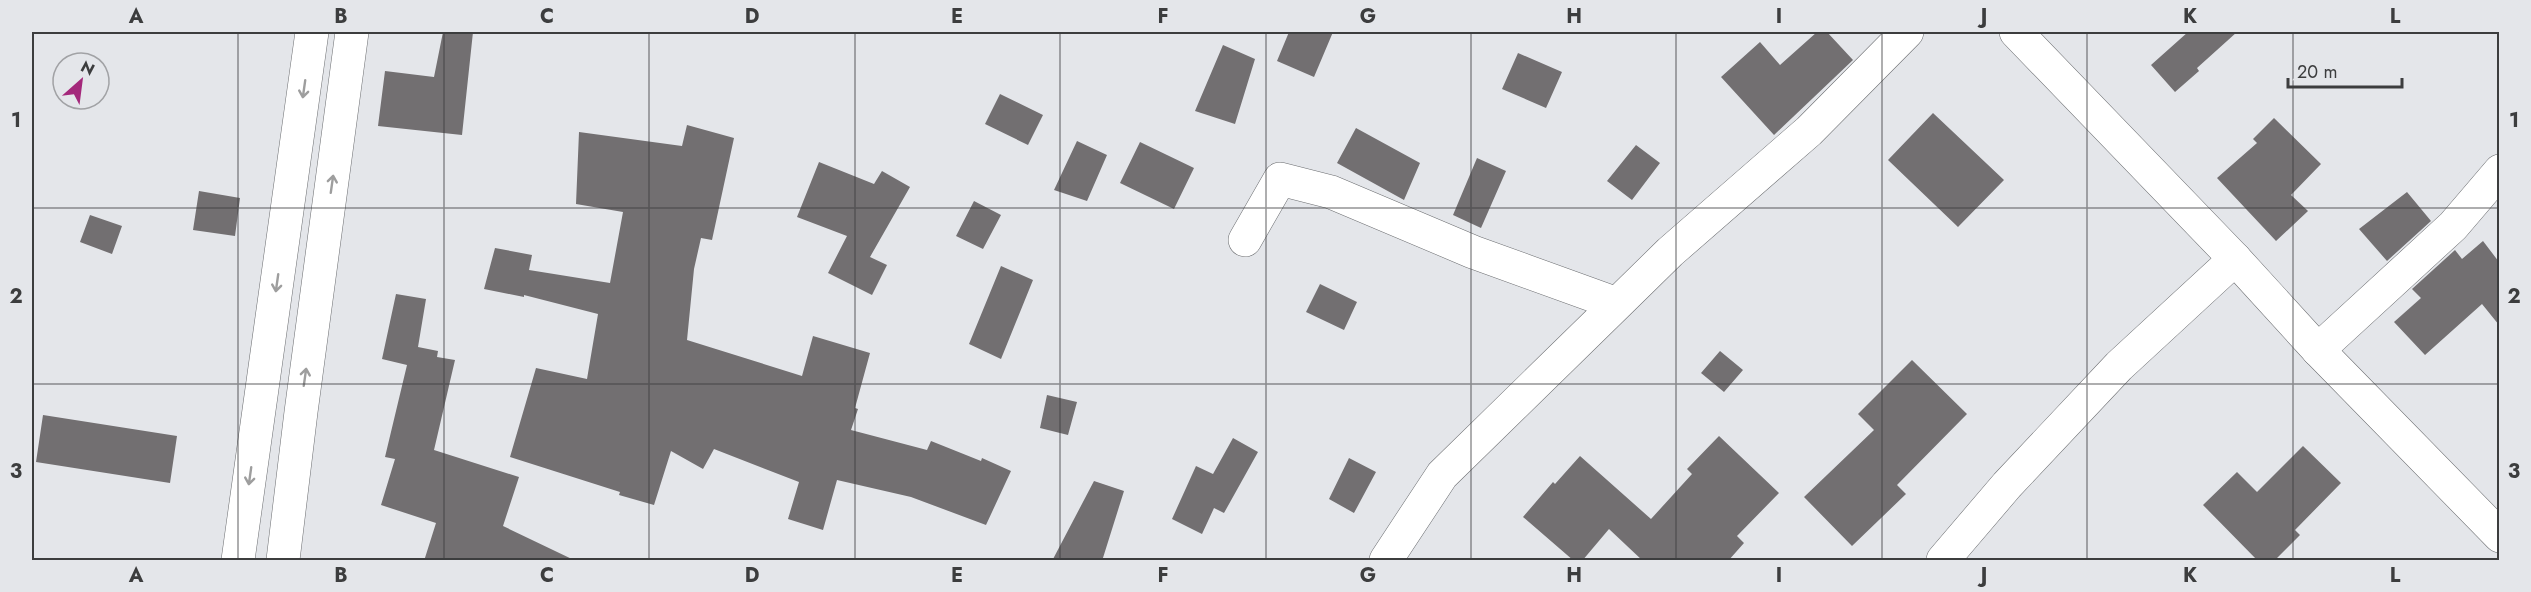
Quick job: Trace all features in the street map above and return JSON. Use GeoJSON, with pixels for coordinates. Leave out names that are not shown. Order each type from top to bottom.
{"type":"FeatureCollection","features":[{"type":"Feature","properties":{"kind":"street"},"geometry":{"type":"LineString","coordinates":[[238,561],[312,32]]}},
{"type":"Feature","properties":{"kind":"street"},"geometry":{"type":"LineString","coordinates":[[284,561],[301,412],[352,32]]}},
{"type":"Feature","properties":{"kind":"street"},"geometry":{"type":"LineString","coordinates":[[1386,561],[1442,476],[1670,252],[1809,131],[1907,32]]}},
{"type":"Feature","properties":{"kind":"street"},"geometry":{"type":"LineString","coordinates":[[2016,32],[2235,259],[2318,350],[2499,536]]}},
{"type":"Feature","properties":{"kind":"street"},"geometry":{"type":"LineString","coordinates":[[2318,350],[2453,226],[2499,171]]}},
{"type":"Feature","properties":{"kind":"street"},"geometry":{"type":"LineString","coordinates":[[1245,240],[1280,179],[1331,192],[1473,252],[1617,304]]}},
{"type":"Feature","properties":{"kind":"street"},"geometry":{"type":"LineString","coordinates":[[1943,561],[2007,485],[2119,366],[2235,259]]}},
{"type":"Feature","properties":{"kind":"street"},"geometry":{"type":"LineString","coordinates":[[260,406],[301,412]]}},
{"type":"Feature","properties":{"kind":"building"},"geometry":{"type":"Polygon","coordinates":[[[443,32],[473,32],[462,135],[378,126],[385,71],[434,77],[443,32]]]}},
{"type":"Feature","properties":{"kind":"building"},"geometry":{"type":"Polygon","coordinates":[[[1289,32],[1333,32],[1314,77],[1277,61],[1289,32]]]}},
{"type":"Feature","properties":{"kind":"building"},"geometry":{"type":"Polygon","coordinates":[[[1817,32],[1827,32],[1853,60],[1774,135],[1721,77],[1760,42],[1780,65],[1817,32]]]}},
{"type":"Feature","properties":{"kind":"building"},"geometry":{"type":"Polygon","coordinates":[[[2188,32],[2237,32],[2197,68],[2199,71],[2175,92],[2151,65],[2188,32]]]}},
{"type":"Feature","properties":{"kind":"building"},"geometry":{"type":"Polygon","coordinates":[[[1223,45],[1255,59],[1235,124],[1195,111],[1223,45]]]}},
{"type":"Feature","properties":{"kind":"building"},"geometry":{"type":"Polygon","coordinates":[[[1518,53],[1562,72],[1546,108],[1502,89],[1518,53]]]}},
{"type":"Feature","properties":{"kind":"building"},"geometry":{"type":"Polygon","coordinates":[[[1000,94],[1043,115],[1028,145],[985,124],[1000,94]]]}},
{"type":"Feature","properties":{"kind":"building"},"geometry":{"type":"Polygon","coordinates":[[[1933,113],[2004,180],[1958,227],[1888,160],[1933,113]]]}},
{"type":"Feature","properties":{"kind":"building"},"geometry":{"type":"Polygon","coordinates":[[[2274,118],[2321,164],[2291,195],[2308,211],[2276,241],[2217,178],[2257,143],[2253,139],[2274,118]]]}},
{"type":"Feature","properties":{"kind":"building"},"geometry":{"type":"Polygon","coordinates":[[[687,125],[734,138],[712,240],[701,238],[694,269],[687,340],[802,376],[813,336],[870,353],[851,430],[927,450],[931,441],[981,461],[982,458],[1011,471],[986,525],[911,497],[837,480],[823,530],[788,519],[799,482],[714,449],[703,469],[671,451],[654,505],[510,457],[536,368],[587,379],[598,314],[524,295],[524,297],[484,289],[495,248],[532,255],[529,270],[610,283],[623,212],[576,204],[579,132],[682,146],[687,125]]]}},
{"type":"Feature","properties":{"kind":"building"},"geometry":{"type":"Polygon","coordinates":[[[1356,128],[1420,163],[1404,200],[1337,163],[1356,128]]]}},
{"type":"Feature","properties":{"kind":"building"},"geometry":{"type":"Polygon","coordinates":[[[1077,141],[1107,155],[1087,201],[1054,190],[1077,141]]]}},
{"type":"Feature","properties":{"kind":"building"},"geometry":{"type":"Polygon","coordinates":[[[1140,142],[1194,168],[1174,209],[1120,183],[1140,142]]]}},
{"type":"Feature","properties":{"kind":"building"},"geometry":{"type":"Polygon","coordinates":[[[1636,145],[1660,163],[1632,200],[1607,181],[1636,145]]]}},
{"type":"Feature","properties":{"kind":"building"},"geometry":{"type":"Polygon","coordinates":[[[1477,158],[1506,171],[1481,228],[1453,215],[1477,158]]]}},
{"type":"Feature","properties":{"kind":"building"},"geometry":{"type":"Polygon","coordinates":[[[819,162],[874,184],[882,171],[910,187],[870,257],[887,265],[872,295],[828,273],[847,236],[797,217],[819,162]]]}},
{"type":"Feature","properties":{"kind":"building"},"geometry":{"type":"Polygon","coordinates":[[[199,191],[240,198],[235,236],[193,230],[199,191]]]}},
{"type":"Feature","properties":{"kind":"building"},"geometry":{"type":"Polygon","coordinates":[[[2407,192],[2431,221],[2387,261],[2359,229],[2407,192]]]}},
{"type":"Feature","properties":{"kind":"building"},"geometry":{"type":"Polygon","coordinates":[[[974,201],[1001,215],[983,249],[956,236],[974,201]]]}},
{"type":"Feature","properties":{"kind":"building"},"geometry":{"type":"Polygon","coordinates":[[[90,215],[122,226],[112,254],[80,242],[90,215]]]}},
{"type":"Feature","properties":{"kind":"building"},"geometry":{"type":"Polygon","coordinates":[[[2483,241],[2499,262],[2499,325],[2482,304],[2425,355],[2394,322],[2421,298],[2412,289],[2455,250],[2462,259],[2483,241]]]}},
{"type":"Feature","properties":{"kind":"building"},"geometry":{"type":"Polygon","coordinates":[[[1001,266],[1033,280],[1001,359],[969,344],[1001,266]]]}},
{"type":"Feature","properties":{"kind":"building"},"geometry":{"type":"Polygon","coordinates":[[[1320,284],[1357,302],[1344,330],[1306,312],[1320,284]]]}},
{"type":"Feature","properties":{"kind":"building"},"geometry":{"type":"Polygon","coordinates":[[[396,294],[426,299],[418,347],[438,351],[437,357],[455,360],[434,450],[519,477],[503,526],[576,561],[424,561],[436,523],[381,505],[395,459],[385,457],[407,365],[382,359],[396,294]]]}},
{"type":"Feature","properties":{"kind":"building"},"geometry":{"type":"Polygon","coordinates":[[[1720,351],[1743,370],[1724,392],[1701,373],[1720,351]]]}},
{"type":"Feature","properties":{"kind":"building"},"geometry":{"type":"Polygon","coordinates":[[[1912,360],[1967,414],[1897,485],[1906,494],[1852,546],[1804,497],[1874,430],[1858,414],[1912,360]]]}},
{"type":"Feature","properties":{"kind":"building"},"geometry":{"type":"Polygon","coordinates":[[[1047,395],[1077,402],[1068,435],[1040,428],[1047,395]]]}},
{"type":"Feature","properties":{"kind":"building"},"geometry":{"type":"Polygon","coordinates":[[[43,415],[177,436],[170,483],[36,462],[43,415]]]}},
{"type":"Feature","properties":{"kind":"building"},"geometry":{"type":"Polygon","coordinates":[[[1719,436],[1779,493],[1737,536],[1744,543],[1728,561],[1643,561],[1609,529],[1582,561],[1574,561],[1523,517],[1553,482],[1555,484],[1580,456],[1651,519],[1692,474],[1687,469],[1719,436]]]}},
{"type":"Feature","properties":{"kind":"building"},"geometry":{"type":"Polygon","coordinates":[[[1233,438],[1258,452],[1224,513],[1214,508],[1202,534],[1172,519],[1196,466],[1213,474],[1233,438]]]}},
{"type":"Feature","properties":{"kind":"building"},"geometry":{"type":"Polygon","coordinates":[[[2303,446],[2341,483],[2295,530],[2300,535],[2274,561],[2258,561],[2203,505],[2237,472],[2257,492],[2303,446]]]}},
{"type":"Feature","properties":{"kind":"building"},"geometry":{"type":"Polygon","coordinates":[[[1349,458],[1376,472],[1354,513],[1329,499],[1349,458]]]}},
{"type":"Feature","properties":{"kind":"building"},"geometry":{"type":"Polygon","coordinates":[[[1094,481],[1124,491],[1102,561],[1052,561],[1094,481]]]}}]}
